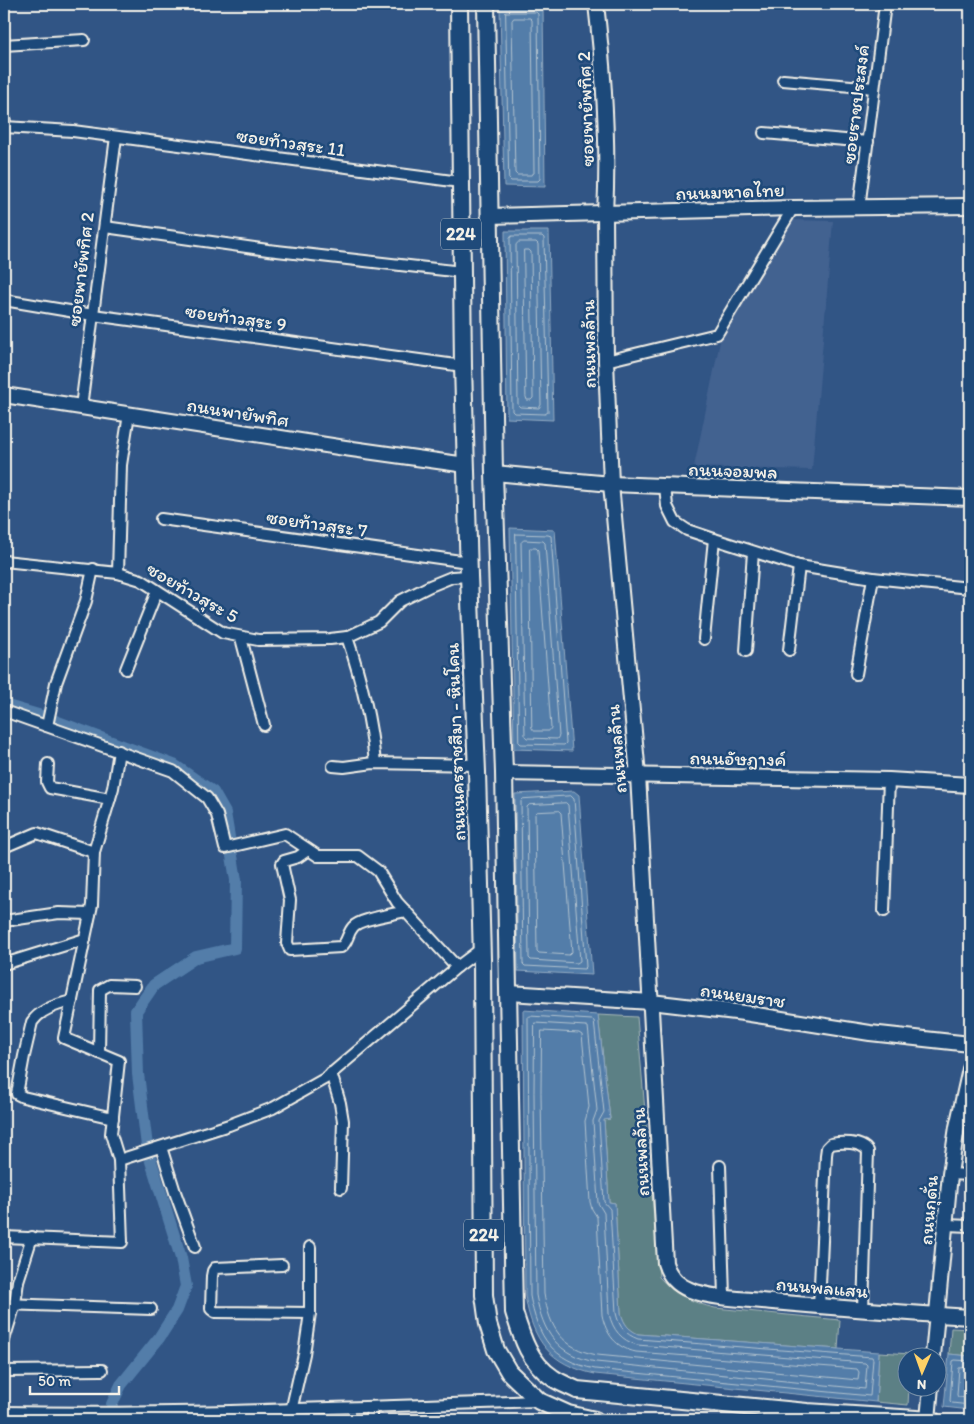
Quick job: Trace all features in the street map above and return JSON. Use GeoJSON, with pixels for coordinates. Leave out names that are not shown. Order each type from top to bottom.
{"type":"FeatureCollection","features":[{"type":"Feature","properties":{"kind":"main road","name":"ถนนนครราชสีมา - หินโคน"},"geometry":{"type":"LineString","coordinates":[[459,4],[463,366],[468,569],[477,769],[482,992],[484,1295],[488,1324],[496,1350],[509,1372],[539,1401],[568,1414],[592,1420]]}},
{"type":"Feature","properties":{"kind":"main road"},"geometry":{"type":"LineString","coordinates":[[486,4],[494,473],[504,773],[514,1312],[523,1342],[538,1365],[553,1378],[577,1390],[807,1412],[932,1420]]}},
{"type":"Feature","properties":{"kind":"main road"},"geometry":{"type":"LineString","coordinates":[[466,465],[494,473]]}},
{"type":"Feature","properties":{"kind":"main road"},"geometry":{"type":"LineString","coordinates":[[477,769],[504,773]]}},
{"type":"Feature","properties":{"kind":"main road"},"geometry":{"type":"LineString","coordinates":[[482,992],[509,993]]}},
{"type":"Feature","properties":{"kind":"street","name":"ซอยพายัพทิศ 2"},"geometry":{"type":"LineString","coordinates":[[596,4],[605,105],[605,213]]}},
{"type":"Feature","properties":{"kind":"street","name":"ซอยราชประสงค์"},"geometry":{"type":"LineString","coordinates":[[859,208],[885,4]]}},
{"type":"Feature","properties":{"kind":"street"},"geometry":{"type":"LineString","coordinates":[[4,45],[84,40]]}},
{"type":"Feature","properties":{"kind":"street"},"geometry":{"type":"LineString","coordinates":[[783,80],[874,88]]}},
{"type":"Feature","properties":{"kind":"street"},"geometry":{"type":"LineString","coordinates":[[4,113],[4,127]]}},
{"type":"Feature","properties":{"kind":"street","name":"ซอยท้าวสุระ 11"},"geometry":{"type":"LineString","coordinates":[[4,127],[73,131],[460,182]]}},
{"type":"Feature","properties":{"kind":"street"},"geometry":{"type":"LineString","coordinates":[[764,133],[868,142]]}},
{"type":"Feature","properties":{"kind":"street","name":"ซอยพายัพทิศ 2"},"geometry":{"type":"LineString","coordinates":[[81,407],[116,137]]}},
{"type":"Feature","properties":{"kind":"street","name":"ถนนมหาดไทย"},"geometry":{"type":"LineString","coordinates":[[490,216],[793,208],[970,206]]}},
{"type":"Feature","properties":{"kind":"street"},"geometry":{"type":"LineString","coordinates":[[606,361],[717,334],[793,208]]}},
{"type":"Feature","properties":{"kind":"street","name":"ถนนพลล้าน"},"geometry":{"type":"LineString","coordinates":[[605,213],[606,361],[611,484],[638,775],[665,1263],[668,1273],[674,1279]]}},
{"type":"Feature","properties":{"kind":"street"},"geometry":{"type":"LineString","coordinates":[[105,227],[268,250],[462,272]]}},
{"type":"Feature","properties":{"kind":"street","name":"ซอยท้าวสุระ 9"},"geometry":{"type":"LineString","coordinates":[[4,300],[463,366]]}},
{"type":"Feature","properties":{"kind":"street","name":"ถนนพายัพทิศ"},"geometry":{"type":"LineString","coordinates":[[4,395],[466,465]]}},
{"type":"Feature","properties":{"kind":"street"},"geometry":{"type":"LineString","coordinates":[[118,572],[121,465],[128,414]]}},
{"type":"Feature","properties":{"kind":"street","name":"ถนนจอมพล"},"geometry":{"type":"LineString","coordinates":[[494,473],[611,484],[970,498]]}},
{"type":"Feature","properties":{"kind":"street"},"geometry":{"type":"LineString","coordinates":[[665,486],[667,506],[675,522],[687,530],[799,566],[873,578],[970,588]]}},
{"type":"Feature","properties":{"kind":"street","name":"ซอยท้าวสุระ 7"},"geometry":{"type":"LineString","coordinates":[[161,519],[468,569]]}},
{"type":"Feature","properties":{"kind":"street"},"geometry":{"type":"LineString","coordinates":[[704,639],[714,539]]}},
{"type":"Feature","properties":{"kind":"street"},"geometry":{"type":"LineString","coordinates":[[746,651],[753,552]]}},
{"type":"Feature","properties":{"kind":"street","name":"ซอยท้าวสุระ 5"},"geometry":{"type":"LineString","coordinates":[[4,561],[118,572],[141,580],[223,633],[258,640],[347,637],[379,622],[400,601],[468,569]]}},
{"type":"Feature","properties":{"kind":"street"},"geometry":{"type":"LineString","coordinates":[[789,650],[799,566]]}},
{"type":"Feature","properties":{"kind":"street"},"geometry":{"type":"LineString","coordinates":[[47,726],[56,684],[86,601],[93,569]]}},
{"type":"Feature","properties":{"kind":"street"},"geometry":{"type":"LineString","coordinates":[[856,674],[873,578]]}},
{"type":"Feature","properties":{"kind":"street"},"geometry":{"type":"LineString","coordinates":[[126,669],[157,590]]}},
{"type":"Feature","properties":{"kind":"street"},"geometry":{"type":"LineString","coordinates":[[347,637],[370,720],[375,763]]}},
{"type":"Feature","properties":{"kind":"street"},"geometry":{"type":"LineString","coordinates":[[241,638],[264,725]]}},
{"type":"Feature","properties":{"kind":"street"},"geometry":{"type":"LineString","coordinates":[[4,711],[172,771],[207,798],[217,815],[225,848],[285,834],[318,856],[358,856],[378,871],[397,902],[457,967]]}},
{"type":"Feature","properties":{"kind":"street"},"geometry":{"type":"LineString","coordinates":[[4,1237],[122,1242],[119,1160],[111,1134],[119,1061],[64,1038],[90,914],[94,852],[110,799],[119,751]]}},
{"type":"Feature","properties":{"kind":"street"},"geometry":{"type":"LineString","coordinates":[[332,766],[344,767],[375,763],[477,769]]}},
{"type":"Feature","properties":{"kind":"street"},"geometry":{"type":"LineString","coordinates":[[48,764],[47,782],[50,788],[110,799]]}},
{"type":"Feature","properties":{"kind":"street","name":"ถนนอัษฎางค์"},"geometry":{"type":"LineString","coordinates":[[504,773],[889,780],[970,785]]}},
{"type":"Feature","properties":{"kind":"street"},"geometry":{"type":"LineString","coordinates":[[884,911],[889,780]]}},
{"type":"Feature","properties":{"kind":"street"},"geometry":{"type":"LineString","coordinates":[[4,846],[37,833],[94,852]]}},
{"type":"Feature","properties":{"kind":"street"},"geometry":{"type":"LineString","coordinates":[[308,850],[298,857],[284,861],[282,864],[290,907],[287,943],[290,950],[341,947],[357,924],[406,911]]}},
{"type":"Feature","properties":{"kind":"street"},"geometry":{"type":"LineString","coordinates":[[4,921],[59,912],[90,914]]}},
{"type":"Feature","properties":{"kind":"street"},"geometry":{"type":"LineString","coordinates":[[4,964],[85,939]]}},
{"type":"Feature","properties":{"kind":"street"},"geometry":{"type":"LineString","coordinates":[[119,1160],[229,1125],[273,1108],[331,1073],[481,949]]}},
{"type":"Feature","properties":{"kind":"street"},"geometry":{"type":"LineString","coordinates":[[99,1053],[100,990],[104,986],[109,985],[135,986]]}},
{"type":"Feature","properties":{"kind":"street","name":"ถนนยมราช"},"geometry":{"type":"LineString","coordinates":[[509,993],[651,1002],[744,1012],[870,1033],[970,1044]]}},
{"type":"Feature","properties":{"kind":"street"},"geometry":{"type":"LineString","coordinates":[[72,1001],[56,1006],[33,1020],[24,1056],[18,1094],[113,1118]]}},
{"type":"Feature","properties":{"kind":"street","name":"ถนนกุดั่น"},"geometry":{"type":"LineString","coordinates":[[934,1346],[950,1174],[957,1127],[970,1068]]}},
{"type":"Feature","properties":{"kind":"street"},"geometry":{"type":"LineString","coordinates":[[331,1073],[343,1121],[341,1188]]}},
{"type":"Feature","properties":{"kind":"street"},"geometry":{"type":"LineString","coordinates":[[819,1306],[826,1154],[831,1144],[848,1143],[862,1146],[868,1151],[863,1310]]}},
{"type":"Feature","properties":{"kind":"street"},"geometry":{"type":"LineString","coordinates":[[161,1147],[195,1247]]}},
{"type":"Feature","properties":{"kind":"street"},"geometry":{"type":"LineString","coordinates":[[720,1166],[724,1296]]}},
{"type":"Feature","properties":{"kind":"street"},"geometry":{"type":"LineString","coordinates":[[950,1174],[970,1175]]}},
{"type":"Feature","properties":{"kind":"street"},"geometry":{"type":"LineString","coordinates":[[946,1225],[970,1226]]}},
{"type":"Feature","properties":{"kind":"street"},"geometry":{"type":"LineString","coordinates":[[4,1340],[15,1304],[18,1282],[32,1237]]}},
{"type":"Feature","properties":{"kind":"street"},"geometry":{"type":"LineString","coordinates":[[290,1415],[302,1363],[310,1313],[310,1248]]}},
{"type":"Feature","properties":{"kind":"street"},"geometry":{"type":"LineString","coordinates":[[282,1265],[215,1268],[212,1271],[211,1308],[217,1312],[310,1313]]}},
{"type":"Feature","properties":{"kind":"street","name":"ถนนพลแสน"},"geometry":{"type":"LineString","coordinates":[[674,1279],[691,1290],[724,1296],[863,1310],[970,1317]]}},
{"type":"Feature","properties":{"kind":"street"},"geometry":{"type":"LineString","coordinates":[[4,1304],[151,1309]]}},
{"type":"Feature","properties":{"kind":"street"},"geometry":{"type":"LineString","coordinates":[[4,1371],[102,1370]]}},
{"type":"Feature","properties":{"kind":"street"},"geometry":{"type":"LineString","coordinates":[[928,1420],[930,1396]]}},
{"type":"Feature","properties":{"kind":"street"},"geometry":{"type":"LineString","coordinates":[[4,1412],[290,1415],[371,1406],[539,1401]]}},
{"type":"Feature","properties":{"kind":"street"},"geometry":{"type":"LineString","coordinates":[[371,1406],[371,1420]]}},
{"type":"Feature","properties":{"kind":"shaded area"},"geometry":{"type":"Polygon","coordinates":[[[790,220],[833,221],[812,470],[694,467],[722,332],[790,220]]]}},
{"type":"Feature","properties":{"kind":"green space"},"geometry":{"type":"Polygon","coordinates":[[[598,1015],[637,1017],[659,1277],[684,1297],[715,1308],[840,1320],[838,1349],[638,1334],[627,1326],[621,1313],[615,1203],[609,1202],[604,1119],[610,1119],[598,1015]]]}},
{"type":"Feature","properties":{"kind":"green space"},"geometry":{"type":"Polygon","coordinates":[[[951,1328],[970,1329],[970,1356],[949,1354],[951,1328]]]}},
{"type":"Feature","properties":{"kind":"green space"},"geometry":{"type":"Polygon","coordinates":[[[879,1352],[896,1353],[896,1396],[908,1396],[908,1405],[876,1402],[879,1352]]]}},
{"type":"Feature","properties":{"kind":"water"},"geometry":{"type":"Polygon","coordinates":[[[500,7],[543,7],[545,187],[504,186],[500,7]]]}},
{"type":"Feature","properties":{"kind":"water"},"geometry":{"type":"Polygon","coordinates":[[[505,231],[549,231],[553,420],[507,418],[505,231]]]}},
{"type":"Feature","properties":{"kind":"water"},"geometry":{"type":"Polygon","coordinates":[[[510,528],[555,530],[572,751],[514,749],[510,528]]]}},
{"type":"Feature","properties":{"kind":"water"},"geometry":{"type":"Polygon","coordinates":[[[574,791],[579,795],[592,975],[518,971],[515,794],[574,791]]]}},
{"type":"Feature","properties":{"kind":"water"},"geometry":{"type":"Polygon","coordinates":[[[523,1010],[598,1015],[610,1119],[604,1120],[609,1202],[615,1203],[621,1313],[627,1326],[638,1334],[879,1352],[876,1402],[595,1374],[566,1364],[546,1348],[533,1326],[525,1296],[523,1010]]]}},
{"type":"Feature","properties":{"kind":"water"},"geometry":{"type":"Polygon","coordinates":[[[949,1354],[970,1356],[970,1410],[944,1407],[949,1354]]]}},
{"type":"Feature","properties":{"kind":"waterway"},"geometry":{"type":"LineString","coordinates":[[4,705],[45,717]]}},
{"type":"Feature","properties":{"kind":"waterway"},"geometry":{"type":"LineString","coordinates":[[53,720],[174,765],[213,792],[225,813],[229,837]]}},
{"type":"Feature","properties":{"kind":"waterway"},"geometry":{"type":"LineString","coordinates":[[147,1146],[138,1074],[136,1011],[154,985],[196,957],[235,948],[236,880],[232,856]]}},
{"type":"Feature","properties":{"kind":"waterway"},"geometry":{"type":"LineString","coordinates":[[112,1404],[121,1385],[159,1338],[177,1310],[186,1286],[181,1258],[149,1155]]}}]}
